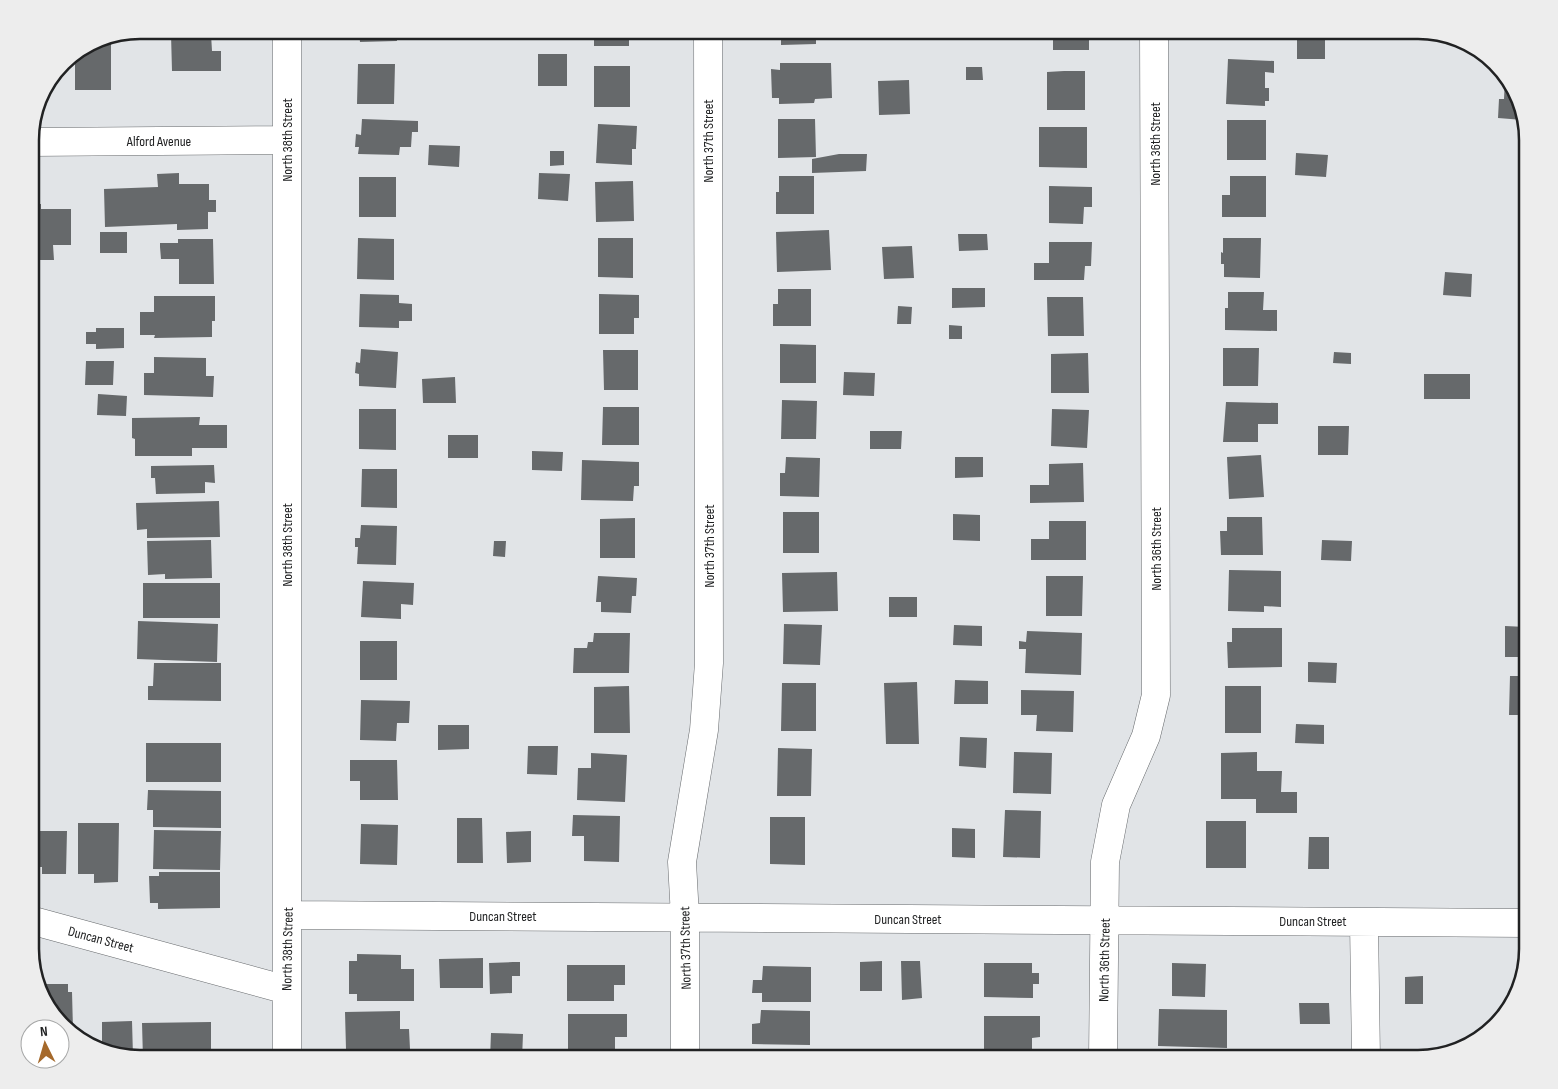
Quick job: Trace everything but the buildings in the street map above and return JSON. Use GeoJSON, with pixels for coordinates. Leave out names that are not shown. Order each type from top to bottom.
{"type":"FeatureCollection","features":[{"type":"Feature","properties":{"kind":"street","name":"North 38th Street"},"geometry":{"type":"LineString","coordinates":[[287,39],[287,1050]]}},
{"type":"Feature","properties":{"kind":"street","name":"North 37th Street"},"geometry":{"type":"LineString","coordinates":[[685,1050],[685,917],[682,862],[704,730],[709,663],[708,39]]}},
{"type":"Feature","properties":{"kind":"street","name":"North 36th Street"},"geometry":{"type":"LineString","coordinates":[[1103,1050],[1105,862],[1116,805],[1146,736],[1156,695],[1154,39]]}},
{"type":"Feature","properties":{"kind":"street","name":"Alford Avenue"},"geometry":{"type":"LineString","coordinates":[[39,142],[287,140]]}},
{"type":"Feature","properties":{"kind":"street","name":"Duncan Street"},"geometry":{"type":"LineString","coordinates":[[288,915],[1519,922]]}},
{"type":"Feature","properties":{"kind":"street","name":"Duncan Street"},"geometry":{"type":"LineString","coordinates":[[39,922],[287,990]]}},
{"type":"Feature","properties":{"kind":"street"},"geometry":{"type":"LineString","coordinates":[[1364,922],[1366,1050]]}}]}
